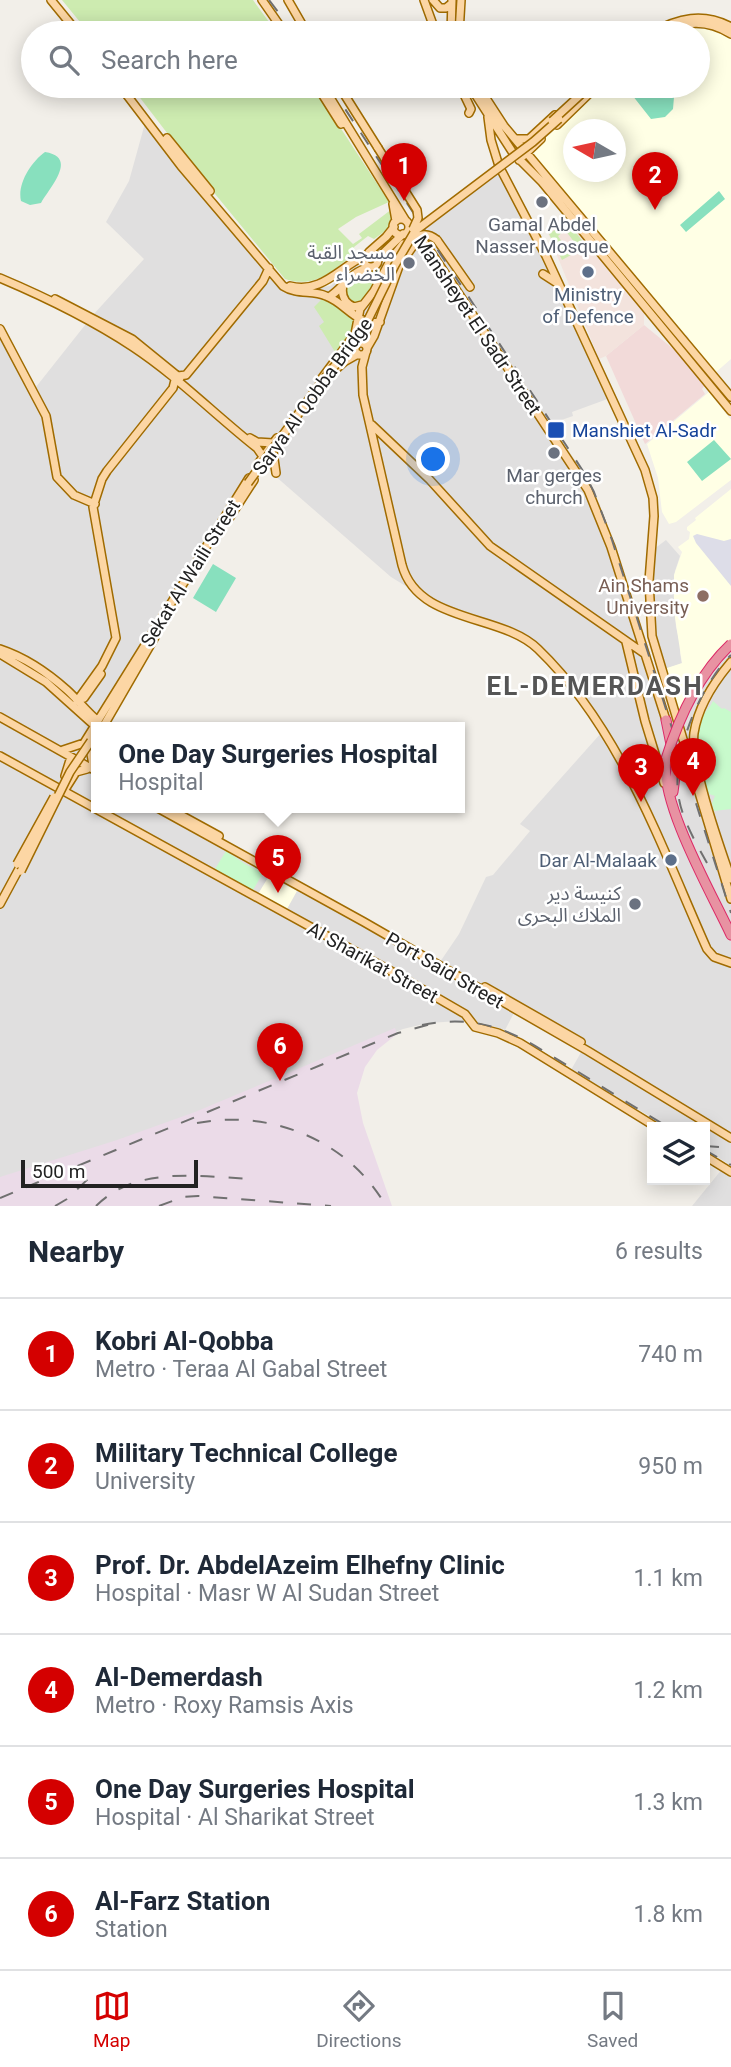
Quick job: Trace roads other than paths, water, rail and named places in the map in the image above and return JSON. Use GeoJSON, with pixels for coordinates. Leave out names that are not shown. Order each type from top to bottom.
{"type":"FeatureCollection","features":[{"type":"Feature","properties":{"kind":"highway"},"geometry":{"type":"LineString","coordinates":[[731,646],[704,681],[676,740],[668,770],[688,836],[731,927]]}},
{"type":"Feature","properties":{"kind":"highway"},"geometry":{"type":"LineString","coordinates":[[731,646],[711,665],[698,684],[670,747],[665,770],[668,788],[682,828],[731,935]]}},
{"type":"Feature","properties":{"kind":"highway"},"geometry":{"type":"LineString","coordinates":[[666,720],[676,769],[673,792]]}},
{"type":"Feature","properties":{"kind":"main road"},"geometry":{"type":"LineString","coordinates":[[54,0],[70,21]]}},
{"type":"Feature","properties":{"kind":"main road"},"geometry":{"type":"LineString","coordinates":[[259,0],[274,21]]}},
{"type":"Feature","properties":{"kind":"main road"},"geometry":{"type":"LineString","coordinates":[[288,0],[300,21]]}},
{"type":"Feature","properties":{"kind":"main road"},"geometry":{"type":"LineString","coordinates":[[424,0],[432,21]]}},
{"type":"Feature","properties":{"kind":"main road"},"geometry":{"type":"LineString","coordinates":[[433,0],[436,6],[442,9],[452,2]]}},
{"type":"Feature","properties":{"kind":"main road"},"geometry":{"type":"LineString","coordinates":[[460,21],[461,0]]}},
{"type":"Feature","properties":{"kind":"main road"},"geometry":{"type":"LineString","coordinates":[[451,21],[452,2]]}},
{"type":"Feature","properties":{"kind":"main road"},"geometry":{"type":"LineString","coordinates":[[674,21],[688,18],[712,20],[731,27]]}},
{"type":"Feature","properties":{"kind":"main road"},"geometry":{"type":"LineString","coordinates":[[710,25],[731,34]]}},
{"type":"Feature","properties":{"kind":"main road"},"geometry":{"type":"LineString","coordinates":[[132,98],[287,289],[311,290],[329,280],[384,240],[395,224]]}},
{"type":"Feature","properties":{"kind":"main road"},"geometry":{"type":"LineString","coordinates":[[326,98],[339,115]]}},
{"type":"Feature","properties":{"kind":"main road"},"geometry":{"type":"LineString","coordinates":[[330,98],[407,228]]}},
{"type":"Feature","properties":{"kind":"main road"},"geometry":{"type":"LineString","coordinates":[[328,297],[360,270],[376,265],[379,258],[418,218],[416,208],[347,98]]}},
{"type":"Feature","properties":{"kind":"main road"},"geometry":{"type":"LineString","coordinates":[[466,98],[471,109],[469,113]]}},
{"type":"Feature","properties":{"kind":"main road"},"geometry":{"type":"LineString","coordinates":[[477,98],[488,117],[516,138],[564,203]]}},
{"type":"Feature","properties":{"kind":"main road"},"geometry":{"type":"LineString","coordinates":[[484,98],[519,160],[575,215],[729,400],[731,411]]}},
{"type":"Feature","properties":{"kind":"main road","name":"Sarya Al Qobba Bridge"},"geometry":{"type":"LineString","coordinates":[[412,241],[407,228],[533,138],[575,98]]}},
{"type":"Feature","properties":{"kind":"main road"},"geometry":{"type":"LineString","coordinates":[[519,160],[577,98]]}},
{"type":"Feature","properties":{"kind":"main road","name":"Sarya Al Qobba Bridge"},"geometry":{"type":"LineString","coordinates":[[325,372],[364,323],[412,241],[415,231],[531,144],[559,119],[569,106],[582,98]]}},
{"type":"Feature","properties":{"kind":"main road"},"geometry":{"type":"LineString","coordinates":[[516,138],[536,140],[585,98]]}},
{"type":"Feature","properties":{"kind":"main road"},"geometry":{"type":"LineString","coordinates":[[488,117],[491,140],[499,166],[546,256],[635,444],[649,483],[654,516],[649,581],[652,636],[731,899]]}},
{"type":"Feature","properties":{"kind":"main road"},"geometry":{"type":"LineString","coordinates":[[534,160],[536,140]]}},
{"type":"Feature","properties":{"kind":"main road"},"geometry":{"type":"LineString","coordinates":[[185,165],[284,282],[328,297],[358,318],[368,322],[381,319],[395,264]]}},
{"type":"Feature","properties":{"kind":"main road"},"geometry":{"type":"LineString","coordinates":[[384,186],[396,209],[396,233],[407,228]]}},
{"type":"Feature","properties":{"kind":"main road"},"geometry":{"type":"LineString","coordinates":[[395,224],[407,228]]}},
{"type":"Feature","properties":{"kind":"main road","name":"Mansheyet El Sadr Street"},"geometry":{"type":"LineString","coordinates":[[407,228],[412,241],[584,482],[605,528],[666,720]]}},
{"type":"Feature","properties":{"kind":"main road"},"geometry":{"type":"LineString","coordinates":[[412,241],[422,234],[437,240],[470,287]]}},
{"type":"Feature","properties":{"kind":"main road","name":"Sarya Al Qobba Bridge"},"geometry":{"type":"LineString","coordinates":[[220,530],[223,521],[263,460],[365,329],[395,264],[412,241]]}},
{"type":"Feature","properties":{"kind":"main road","name":"Sekat Al Waili Street"},"geometry":{"type":"LineString","coordinates":[[102,722],[220,530],[267,465],[273,443],[355,334],[364,303],[374,291],[388,263],[412,241]]}},
{"type":"Feature","properties":{"kind":"main road","name":"Sekat Al Waili Street"},"geometry":{"type":"LineString","coordinates":[[150,642],[273,452],[335,370],[373,339],[399,266],[412,241]]}},
{"type":"Feature","properties":{"kind":"main road"},"geometry":{"type":"LineString","coordinates":[[367,254],[375,253],[379,258]]}},
{"type":"Feature","properties":{"kind":"main road"},"geometry":{"type":"LineString","coordinates":[[367,254],[364,262],[370,267]]}},
{"type":"Feature","properties":{"kind":"main road"},"geometry":{"type":"LineString","coordinates":[[546,256],[542,272],[558,284]]}},
{"type":"Feature","properties":{"kind":"main road"},"geometry":{"type":"LineString","coordinates":[[180,382],[266,277],[269,268]]}},
{"type":"Feature","properties":{"kind":"main road"},"geometry":{"type":"LineString","coordinates":[[0,276],[89,319],[135,348],[251,439],[267,465]]}},
{"type":"Feature","properties":{"kind":"main road"},"geometry":{"type":"LineString","coordinates":[[78,703],[96,682],[120,639],[95,504],[107,471],[173,388],[188,376],[267,281],[276,278]]}},
{"type":"Feature","properties":{"kind":"main road"},"geometry":{"type":"LineString","coordinates":[[328,297],[329,280]]}},
{"type":"Feature","properties":{"kind":"main road"},"geometry":{"type":"LineString","coordinates":[[346,280],[342,293],[346,303],[354,307],[364,303]]}},
{"type":"Feature","properties":{"kind":"main road"},"geometry":{"type":"LineString","coordinates":[[358,318],[363,331],[362,388],[369,421],[377,436],[402,565],[409,583],[435,604],[527,639],[553,664],[606,732],[709,952],[731,963]]}},
{"type":"Feature","properties":{"kind":"main road"},"geometry":{"type":"LineString","coordinates":[[0,329],[47,419],[54,469],[59,481],[74,495],[95,504]]}},
{"type":"Feature","properties":{"kind":"main road"},"geometry":{"type":"LineString","coordinates":[[28,382],[37,384]]}},
{"type":"Feature","properties":{"kind":"main road"},"geometry":{"type":"LineString","coordinates":[[377,436],[429,479],[490,546],[646,655]]}},
{"type":"Feature","properties":{"kind":"main road"},"geometry":{"type":"LineString","coordinates":[[257,445],[273,443]]}},
{"type":"Feature","properties":{"kind":"main road"},"geometry":{"type":"LineString","coordinates":[[267,465],[273,452]]}},
{"type":"Feature","properties":{"kind":"main road"},"geometry":{"type":"LineString","coordinates":[[626,642],[648,732],[683,837],[731,941]]}},
{"type":"Feature","properties":{"kind":"main road"},"geometry":{"type":"LineString","coordinates":[[0,651],[13,654],[43,671],[66,689],[93,722]]}},
{"type":"Feature","properties":{"kind":"main road"},"geometry":{"type":"LineString","coordinates":[[0,651],[46,682],[91,722]]}},
{"type":"Feature","properties":{"kind":"main road"},"geometry":{"type":"LineString","coordinates":[[731,662],[702,707],[696,722],[694,740],[701,777],[731,879]]}},
{"type":"Feature","properties":{"kind":"main road"},"geometry":{"type":"LineString","coordinates":[[0,719],[62,750],[91,770]]}},
{"type":"Feature","properties":{"kind":"main road"},"geometry":{"type":"LineString","coordinates":[[0,719],[91,770]]}},
{"type":"Feature","properties":{"kind":"main road"},"geometry":{"type":"LineString","coordinates":[[0,897],[19,867],[69,770],[91,738]]}},
{"type":"Feature","properties":{"kind":"main road","name":"Sekat Al Waili Street"},"geometry":{"type":"LineString","coordinates":[[87,746],[91,739]]}},
{"type":"Feature","properties":{"kind":"main road"},"geometry":{"type":"LineString","coordinates":[[62,750],[87,746],[91,763]]}},
{"type":"Feature","properties":{"kind":"main road","name":"Al Sharikat Street"},"geometry":{"type":"LineString","coordinates":[[0,756],[91,805]]}},
{"type":"Feature","properties":{"kind":"main road"},"geometry":{"type":"LineString","coordinates":[[0,904],[70,774],[70,760]]}},
{"type":"Feature","properties":{"kind":"main road"},"geometry":{"type":"LineString","coordinates":[[70,774],[80,769],[91,771]]}},
{"type":"Feature","properties":{"kind":"main road","name":"Al Sharikat Street"},"geometry":{"type":"LineString","coordinates":[[105,813],[465,1014],[475,1027],[520,1043],[648,1122]]}},
{"type":"Feature","properties":{"kind":"main road","name":"Port Said Street"},"geometry":{"type":"LineString","coordinates":[[169,813],[528,1015],[683,1106],[731,1138]]}},
{"type":"Feature","properties":{"kind":"main road","name":"Port Said Street"},"geometry":{"type":"LineString","coordinates":[[175,813],[186,821]]}},
{"type":"Feature","properties":{"kind":"main road","name":"Port Said Street"},"geometry":{"type":"LineString","coordinates":[[691,1111],[731,1133]]}},
{"type":"Feature","properties":{"kind":"main road"},"geometry":{"type":"LineString","coordinates":[[710,1159],[731,1172]]}},
{"type":"Feature","properties":{"kind":"railway"},"geometry":{"type":"LineString","coordinates":[[269,0],[285,21]]}},
{"type":"Feature","properties":{"kind":"railway"},"geometry":{"type":"LineString","coordinates":[[338,98],[583,471],[594,492],[612,540],[731,913]]}},
{"type":"Feature","properties":{"kind":"railway"},"geometry":{"type":"LineString","coordinates":[[707,863],[690,832],[681,807],[677,782],[679,762],[690,722],[699,702],[731,655]]}},
{"type":"Feature","properties":{"kind":"railway"},"geometry":{"type":"LineString","coordinates":[[422,1025],[469,1022],[506,1031],[660,1122]]}},
{"type":"Feature","properties":{"kind":"railway"},"geometry":{"type":"LineString","coordinates":[[0,1198],[398,1033],[431,1024]]}},
{"type":"Feature","properties":{"kind":"railway"},"geometry":{"type":"LineString","coordinates":[[197,1123],[252,1121],[305,1134],[351,1163],[370,1183],[386,1206]]}},
{"type":"Feature","properties":{"kind":"railway"},"geometry":{"type":"LineString","coordinates":[[710,1146],[731,1148]]}},
{"type":"Feature","properties":{"kind":"railway"},"geometry":{"type":"LineString","coordinates":[[710,1153],[731,1165]]}},
{"type":"Feature","properties":{"kind":"railway"},"geometry":{"type":"LineString","coordinates":[[96,1206],[129,1184],[148,1179],[168,1176],[249,1179]]}},
{"type":"Feature","properties":{"kind":"railway"},"geometry":{"type":"LineString","coordinates":[[55,1206],[67,1199],[88,1179]]}},
{"type":"Feature","properties":{"kind":"railway"},"geometry":{"type":"LineString","coordinates":[[159,1206],[183,1197],[198,1196],[331,1206]]}},
{"type":"Feature","properties":{"kind":"place","name":"Kobri Al-Qobba"},"geometry":{"type":"Point","coordinates":[404,201]}},
{"type":"Feature","properties":{"kind":"place","name":"Gamal Abdel Nasser Mosque"},"geometry":{"type":"Point","coordinates":[542,202]}},
{"type":"Feature","properties":{"kind":"place","name":"Military Technical College"},"geometry":{"type":"Point","coordinates":[655,210]}},
{"type":"Feature","properties":{"kind":"place","name":"مسجد القبة الخضراء"},"geometry":{"type":"Point","coordinates":[409,263]}},
{"type":"Feature","properties":{"kind":"place","name":"Ministry of Defence"},"geometry":{"type":"Point","coordinates":[588,272]}},
{"type":"Feature","properties":{"kind":"place","name":"Manshiet Al-Sadr"},"geometry":{"type":"Point","coordinates":[556,430]}},
{"type":"Feature","properties":{"kind":"place","name":"Mar gerges church"},"geometry":{"type":"Point","coordinates":[554,453]}},
{"type":"Feature","properties":{"kind":"place","name":"Ain Shams University"},"geometry":{"type":"Point","coordinates":[703,596]}},
{"type":"Feature","properties":{"kind":"place","name":"Al-Demerdash"},"geometry":{"type":"Point","coordinates":[693,796]}},
{"type":"Feature","properties":{"kind":"place","name":"Prof. Dr. AbdelAzeim Elhefny Clinic"},"geometry":{"type":"Point","coordinates":[641,802]}},
{"type":"Feature","properties":{"kind":"place","name":"Dar Al-Malaak"},"geometry":{"type":"Point","coordinates":[671,860]}},
{"type":"Feature","properties":{"kind":"place","name":"One Day Surgeries Hospital"},"geometry":{"type":"Point","coordinates":[278,893]}},
{"type":"Feature","properties":{"kind":"place","name":"كنيسة دير الملاك البحرى"},"geometry":{"type":"Point","coordinates":[635,904]}},
{"type":"Feature","properties":{"kind":"place","name":"Al-Farz Station"},"geometry":{"type":"Point","coordinates":[280,1081]}},
{"type":"Feature","properties":{"kind":"district","name":"EL-DEMERDASH"},"geometry":{"type":"Point","coordinates":[595,686]}}]}
